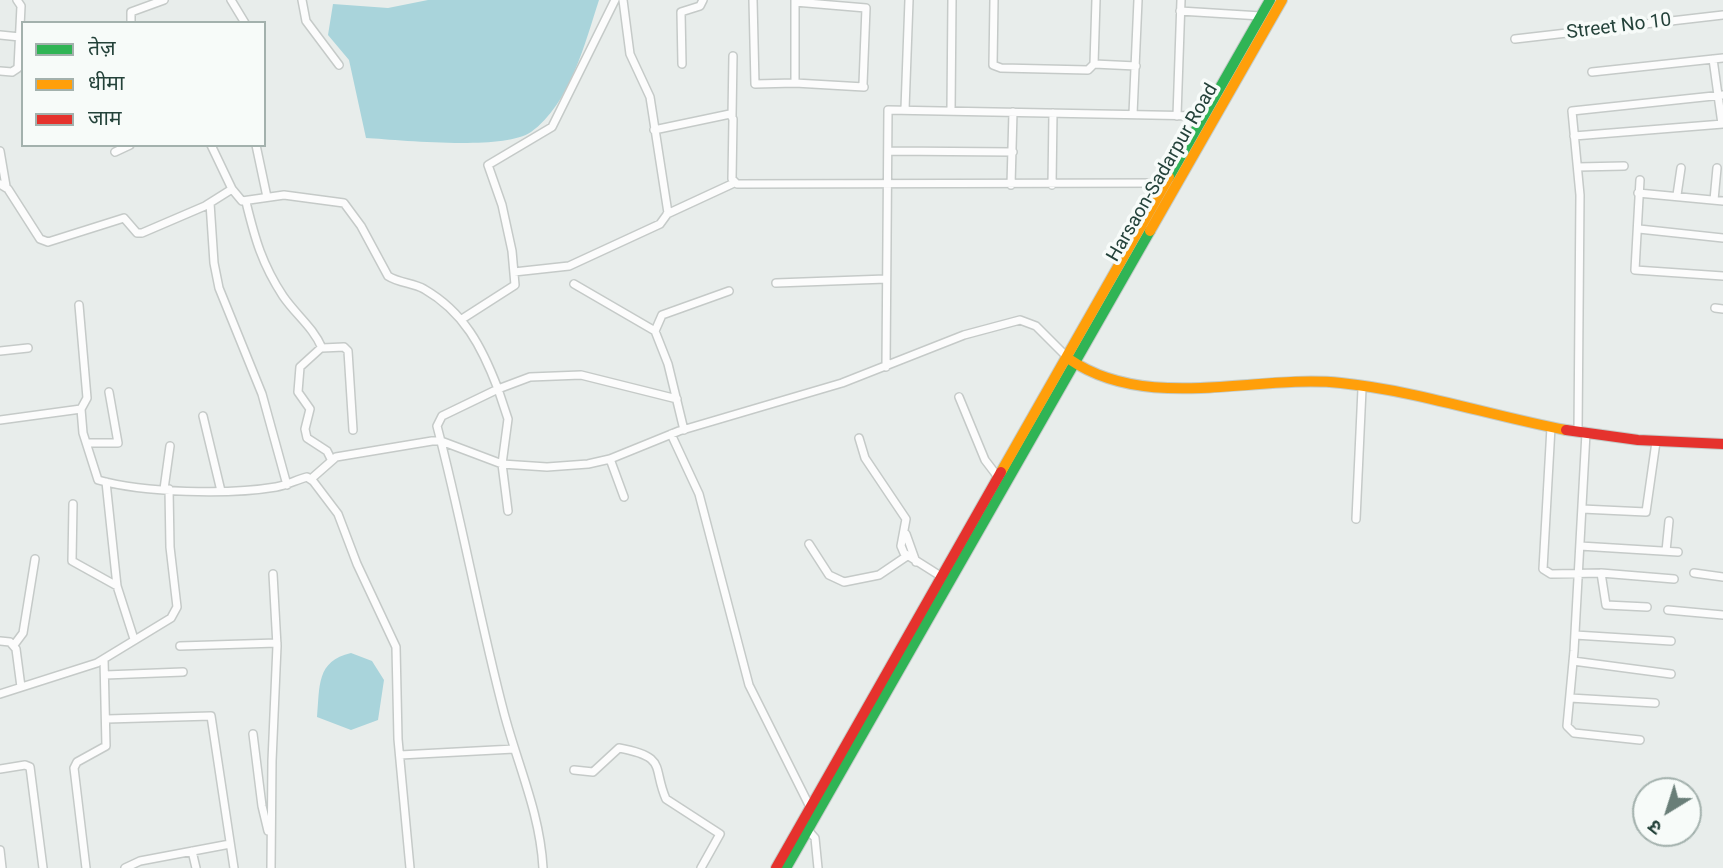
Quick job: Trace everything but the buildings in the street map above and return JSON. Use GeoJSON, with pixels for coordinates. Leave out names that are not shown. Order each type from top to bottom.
{"type":"FeatureCollection","features":[{"type":"Feature","properties":{"kind":"street"},"geometry":{"type":"LineString","coordinates":[[0,71],[12,72],[18,68],[21,4],[18,0]]}},
{"type":"Feature","properties":{"kind":"street"},"geometry":{"type":"LineString","coordinates":[[131,21],[131,12],[164,0]]}},
{"type":"Feature","properties":{"kind":"street"},"geometry":{"type":"LineString","coordinates":[[231,0],[244,21]]}},
{"type":"Feature","properties":{"kind":"street"},"geometry":{"type":"LineString","coordinates":[[302,0],[306,21],[339,65]]}},
{"type":"Feature","properties":{"kind":"street"},"geometry":{"type":"LineString","coordinates":[[462,319],[486,301],[514,288],[514,272],[502,205],[488,165],[552,127],[615,0]]}},
{"type":"Feature","properties":{"kind":"street"},"geometry":{"type":"LineString","coordinates":[[622,0],[630,54],[646,86],[667,214]]}},
{"type":"Feature","properties":{"kind":"street"},"geometry":{"type":"LineString","coordinates":[[682,64],[681,12],[701,6],[703,0]]}},
{"type":"Feature","properties":{"kind":"street"},"geometry":{"type":"LineString","coordinates":[[753,0],[755,84],[863,85],[866,8],[795,1],[795,83]]}},
{"type":"Feature","properties":{"kind":"street"},"geometry":{"type":"LineString","coordinates":[[905,109],[909,0]]}},
{"type":"Feature","properties":{"kind":"street"},"geometry":{"type":"LineString","coordinates":[[951,111],[952,0]]}},
{"type":"Feature","properties":{"kind":"street"},"geometry":{"type":"LineString","coordinates":[[994,0],[993,65],[1001,68],[1088,69],[1094,64],[1136,66]]}},
{"type":"Feature","properties":{"kind":"street"},"geometry":{"type":"LineString","coordinates":[[1094,64],[1096,0]]}},
{"type":"Feature","properties":{"kind":"street"},"geometry":{"type":"LineString","coordinates":[[1133,114],[1138,0]]}},
{"type":"Feature","properties":{"kind":"street"},"geometry":{"type":"LineString","coordinates":[[1177,116],[1181,0]]}},
{"type":"Feature","properties":{"kind":"street","name":"Harsaon-Sadarpur Road"},"geometry":{"type":"LineString","coordinates":[[1070,360],[1270,0]]}},
{"type":"Feature","properties":{"kind":"street","name":"Harsaon-Sadarpur Road"},"geometry":{"type":"LineString","coordinates":[[1070,360],[1282,0]]}},
{"type":"Feature","properties":{"kind":"street"},"geometry":{"type":"LineString","coordinates":[[1180,11],[1261,16]]}},
{"type":"Feature","properties":{"kind":"street","name":"Street No 10"},"geometry":{"type":"LineString","coordinates":[[1515,39],[1723,15]]}},
{"type":"Feature","properties":{"kind":"street"},"geometry":{"type":"LineString","coordinates":[[0,35],[20,37]]}},
{"type":"Feature","properties":{"kind":"street"},"geometry":{"type":"LineString","coordinates":[[733,56],[734,183]]}},
{"type":"Feature","properties":{"kind":"street"},"geometry":{"type":"LineString","coordinates":[[1592,72],[1723,58]]}},
{"type":"Feature","properties":{"kind":"street"},"geometry":{"type":"LineString","coordinates":[[1574,136],[1723,124],[1721,95],[1713,59]]}},
{"type":"Feature","properties":{"kind":"street"},"geometry":{"type":"LineString","coordinates":[[1640,740],[1571,732],[1567,726],[1582,509],[1581,295],[1574,109],[1721,95]]}},
{"type":"Feature","properties":{"kind":"street"},"geometry":{"type":"LineString","coordinates":[[886,368],[889,151],[887,111],[905,109],[1204,116]]}},
{"type":"Feature","properties":{"kind":"street"},"geometry":{"type":"LineString","coordinates":[[1011,185],[1013,112]]}},
{"type":"Feature","properties":{"kind":"street"},"geometry":{"type":"LineString","coordinates":[[654,130],[724,113],[732,116]]}},
{"type":"Feature","properties":{"kind":"street"},"geometry":{"type":"LineString","coordinates":[[1052,185],[1054,113]]}},
{"type":"Feature","properties":{"kind":"street"},"geometry":{"type":"LineString","coordinates":[[115,152],[126,147]]}},
{"type":"Feature","properties":{"kind":"street"},"geometry":{"type":"LineString","coordinates":[[212,147],[239,200],[294,195],[344,203],[361,226],[388,276],[427,290],[462,319],[482,348],[508,419],[502,464],[508,511]]}},
{"type":"Feature","properties":{"kind":"street"},"geometry":{"type":"LineString","coordinates":[[256,147],[267,197]]}},
{"type":"Feature","properties":{"kind":"street"},"geometry":{"type":"LineString","coordinates":[[0,151],[3,185],[40,239],[48,242],[124,218],[136,233],[142,233],[210,203],[232,189]]}},
{"type":"Feature","properties":{"kind":"street"},"geometry":{"type":"LineString","coordinates":[[889,151],[1013,152]]}},
{"type":"Feature","properties":{"kind":"street"},"geometry":{"type":"LineString","coordinates":[[1578,167],[1624,166]]}},
{"type":"Feature","properties":{"kind":"street"},"geometry":{"type":"LineString","coordinates":[[1714,200],[1717,168]]}},
{"type":"Feature","properties":{"kind":"street"},"geometry":{"type":"LineString","coordinates":[[1677,195],[1681,169]]}},
{"type":"Feature","properties":{"kind":"street"},"geometry":{"type":"LineString","coordinates":[[1640,180],[1636,222],[1639,229],[1633,266],[1637,271],[1723,276]]}},
{"type":"Feature","properties":{"kind":"street"},"geometry":{"type":"LineString","coordinates":[[514,272],[569,266],[660,224],[667,214],[734,183],[887,186],[1167,183]]}},
{"type":"Feature","properties":{"kind":"street"},"geometry":{"type":"LineString","coordinates":[[1638,193],[1723,201]]}},
{"type":"Feature","properties":{"kind":"street"},"geometry":{"type":"LineString","coordinates":[[246,201],[263,265],[284,298],[314,331],[322,347],[327,350],[344,347],[348,351],[353,430]]}},
{"type":"Feature","properties":{"kind":"street"},"geometry":{"type":"LineString","coordinates":[[210,203],[214,263],[219,288],[262,396],[287,485]]}},
{"type":"Feature","properties":{"kind":"street"},"geometry":{"type":"LineString","coordinates":[[1639,229],[1723,238]]}},
{"type":"Feature","properties":{"kind":"street"},"geometry":{"type":"LineString","coordinates":[[776,283],[886,279]]}},
{"type":"Feature","properties":{"kind":"street"},"geometry":{"type":"LineString","coordinates":[[574,284],[655,331],[668,363],[684,430]]}},
{"type":"Feature","properties":{"kind":"street"},"geometry":{"type":"LineString","coordinates":[[655,331],[662,315],[729,291]]}},
{"type":"Feature","properties":{"kind":"street"},"geometry":{"type":"LineString","coordinates":[[79,305],[87,398],[81,409],[96,478],[106,482],[166,489],[221,491],[287,485],[307,477],[338,514],[357,564],[395,642],[400,755],[410,868]]}},
{"type":"Feature","properties":{"kind":"street"},"geometry":{"type":"LineString","coordinates":[[311,479],[331,459],[441,441],[502,464],[548,467],[610,459],[671,434],[773,405],[886,368],[964,335],[1020,320],[1036,326],[1070,360],[1105,375],[1188,390],[1270,382],[1362,389],[1476,408],[1582,433],[1656,442],[1723,444]]}},
{"type":"Feature","properties":{"kind":"street"},"geometry":{"type":"LineString","coordinates":[[322,347],[300,368],[298,392],[310,409],[305,429],[307,438],[327,452],[331,459]]}},
{"type":"Feature","properties":{"kind":"street"},"geometry":{"type":"LineString","coordinates":[[0,351],[28,348]]}},
{"type":"Feature","properties":{"kind":"street"},"geometry":{"type":"LineString","coordinates":[[776,868],[804,831],[810,807],[998,477],[1070,360]]}},
{"type":"Feature","properties":{"kind":"street"},"geometry":{"type":"LineString","coordinates":[[786,868],[804,831],[1070,360]]}},
{"type":"Feature","properties":{"kind":"street"},"geometry":{"type":"LineString","coordinates":[[543,868],[533,797],[514,749],[441,441],[438,426],[440,418],[498,389],[530,377],[581,375],[677,399]]}},
{"type":"Feature","properties":{"kind":"street"},"geometry":{"type":"LineString","coordinates":[[1356,519],[1362,389]]}},
{"type":"Feature","properties":{"kind":"street"},"geometry":{"type":"LineString","coordinates":[[87,443],[118,443],[110,392]]}},
{"type":"Feature","properties":{"kind":"street"},"geometry":{"type":"LineString","coordinates":[[959,397],[985,460],[998,477]]}},
{"type":"Feature","properties":{"kind":"street"},"geometry":{"type":"LineString","coordinates":[[0,420],[81,409]]}},
{"type":"Feature","properties":{"kind":"street"},"geometry":{"type":"LineString","coordinates":[[204,416],[221,491]]}},
{"type":"Feature","properties":{"kind":"street"},"geometry":{"type":"LineString","coordinates":[[1551,427],[1543,569],[1551,574],[1601,573],[1674,579]]}},
{"type":"Feature","properties":{"kind":"street"},"geometry":{"type":"LineString","coordinates":[[671,434],[699,494],[749,685],[810,807]]}},
{"type":"Feature","properties":{"kind":"street"},"geometry":{"type":"LineString","coordinates":[[859,438],[865,458],[903,513],[916,563]]}},
{"type":"Feature","properties":{"kind":"street"},"geometry":{"type":"LineString","coordinates":[[1582,509],[1646,512],[1656,442]]}},
{"type":"Feature","properties":{"kind":"street"},"geometry":{"type":"LineString","coordinates":[[0,694],[104,659],[166,622],[176,611],[166,489],[170,446]]}},
{"type":"Feature","properties":{"kind":"street"},"geometry":{"type":"LineString","coordinates":[[610,459],[624,497]]}},
{"type":"Feature","properties":{"kind":"street"},"geometry":{"type":"LineString","coordinates":[[106,482],[117,586],[134,639]]}},
{"type":"Feature","properties":{"kind":"street"},"geometry":{"type":"LineString","coordinates":[[73,504],[72,561],[117,586]]}},
{"type":"Feature","properties":{"kind":"street"},"geometry":{"type":"LineString","coordinates":[[1666,551],[1669,521]]}},
{"type":"Feature","properties":{"kind":"street"},"geometry":{"type":"LineString","coordinates":[[905,528],[901,546],[906,556],[942,577]]}},
{"type":"Feature","properties":{"kind":"street"},"geometry":{"type":"LineString","coordinates":[[809,544],[826,571],[844,582],[879,575],[906,556]]}},
{"type":"Feature","properties":{"kind":"street"},"geometry":{"type":"LineString","coordinates":[[1580,546],[1678,552]]}},
{"type":"Feature","properties":{"kind":"street"},"geometry":{"type":"LineString","coordinates":[[21,687],[14,645],[23,634],[35,559]]}},
{"type":"Feature","properties":{"kind":"street"},"geometry":{"type":"LineString","coordinates":[[1601,573],[1606,605],[1647,607]]}},
{"type":"Feature","properties":{"kind":"street"},"geometry":{"type":"LineString","coordinates":[[1694,573],[1723,578]]}},
{"type":"Feature","properties":{"kind":"street"},"geometry":{"type":"LineString","coordinates":[[271,868],[277,643],[273,574]]}},
{"type":"Feature","properties":{"kind":"street"},"geometry":{"type":"LineString","coordinates":[[1668,610],[1723,615]]}},
{"type":"Feature","properties":{"kind":"street"},"geometry":{"type":"LineString","coordinates":[[1575,635],[1671,641]]}},
{"type":"Feature","properties":{"kind":"street"},"geometry":{"type":"LineString","coordinates":[[0,641],[14,645]]}},
{"type":"Feature","properties":{"kind":"street"},"geometry":{"type":"LineString","coordinates":[[180,646],[277,643]]}},
{"type":"Feature","properties":{"kind":"street"},"geometry":{"type":"LineString","coordinates":[[86,868],[74,768],[77,762],[105,749],[107,719],[104,659]]}},
{"type":"Feature","properties":{"kind":"street"},"geometry":{"type":"LineString","coordinates":[[1573,660],[1671,674]]}},
{"type":"Feature","properties":{"kind":"street"},"geometry":{"type":"LineString","coordinates":[[105,675],[183,672]]}},
{"type":"Feature","properties":{"kind":"street"},"geometry":{"type":"LineString","coordinates":[[1570,698],[1655,703]]}},
{"type":"Feature","properties":{"kind":"street"},"geometry":{"type":"LineString","coordinates":[[107,719],[211,716],[234,868]]}},
{"type":"Feature","properties":{"kind":"street"},"geometry":{"type":"LineString","coordinates":[[253,734],[261,806],[270,839]]}},
{"type":"Feature","properties":{"kind":"street"},"geometry":{"type":"LineString","coordinates":[[574,770],[593,772],[618,748],[653,760],[660,769],[666,799],[720,834],[701,868]]}},
{"type":"Feature","properties":{"kind":"street"},"geometry":{"type":"LineString","coordinates":[[400,755],[514,749]]}},
{"type":"Feature","properties":{"kind":"street"},"geometry":{"type":"LineString","coordinates":[[0,769],[25,765],[30,767],[43,868]]}},
{"type":"Feature","properties":{"kind":"street"},"geometry":{"type":"LineString","coordinates":[[804,831],[815,838],[818,868]]}},
{"type":"Feature","properties":{"kind":"street"},"geometry":{"type":"LineString","coordinates":[[125,868],[130,863],[230,844]]}},
{"type":"Feature","properties":{"kind":"street"},"geometry":{"type":"LineString","coordinates":[[0,850],[2,868]]}},
{"type":"Feature","properties":{"kind":"street"},"geometry":{"type":"LineString","coordinates":[[192,851],[196,868]]}},
{"type":"Feature","properties":{"kind":"street"},"geometry":{"type":"LineString","coordinates":[[161,856],[163,868]]}},
{"type":"Feature","properties":{"kind":"water"},"geometry":{"type":"Polygon","coordinates":[[[428,0],[599,0],[582,53],[566,89],[545,120],[531,132],[517,138],[476,143],[366,138],[349,60],[328,35],[333,4],[388,8],[428,0]]]}},
{"type":"Feature","properties":{"kind":"water"},"geometry":{"type":"Polygon","coordinates":[[[351,653],[372,661],[384,680],[378,720],[351,730],[317,717],[322,676],[331,662],[351,653]]]}},
{"type":"Feature","properties":{"kind":"traffic: fast"},"geometry":{"type":"LineString","coordinates":[[1169,177],[1270,0]]}},
{"type":"Feature","properties":{"kind":"traffic: fast"},"geometry":{"type":"LineString","coordinates":[[786,868],[1150,231]]}},
{"type":"Feature","properties":{"kind":"traffic: slow"},"geometry":{"type":"LineString","coordinates":[[1150,231],[1282,0]]}},
{"type":"Feature","properties":{"kind":"traffic: slow"},"geometry":{"type":"LineString","coordinates":[[1001,472],[1169,177]]}},
{"type":"Feature","properties":{"kind":"traffic: slow"},"geometry":{"type":"LineString","coordinates":[[1069,359],[1100,375],[1132,384],[1202,388],[1273,383],[1341,383],[1398,392],[1566,430]]}},
{"type":"Feature","properties":{"kind":"traffic: jam"},"geometry":{"type":"LineString","coordinates":[[1566,430],[1638,440],[1723,444]]}},
{"type":"Feature","properties":{"kind":"traffic: jam"},"geometry":{"type":"LineString","coordinates":[[776,868],[1001,472]]}}]}
